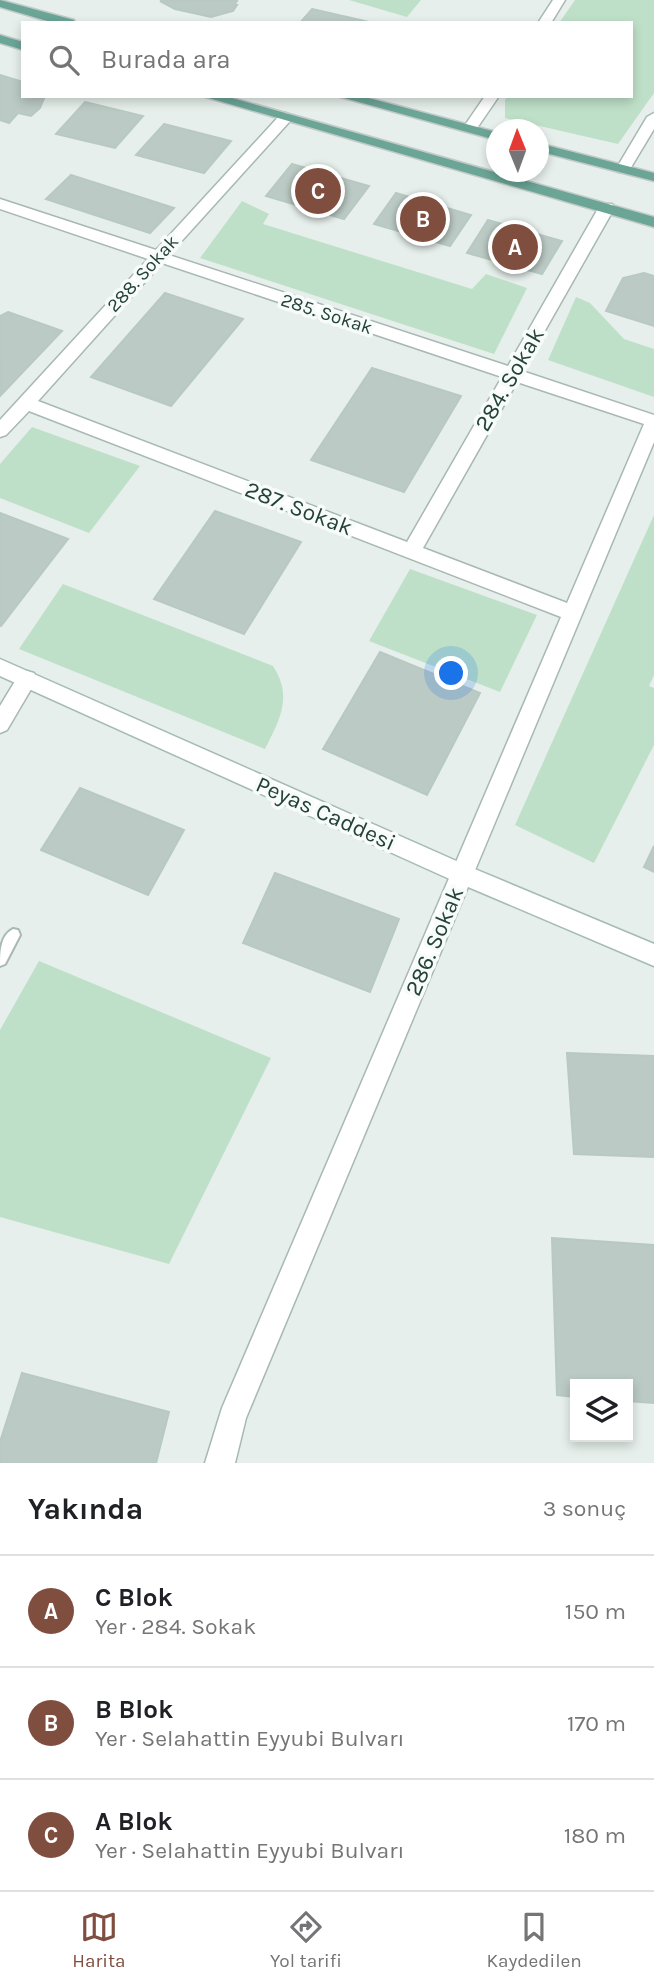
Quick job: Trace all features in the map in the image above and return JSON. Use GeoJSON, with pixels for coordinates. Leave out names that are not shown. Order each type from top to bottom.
{"type":"FeatureCollection","features":[{"type":"Feature","properties":{"kind":"main road"},"geometry":{"type":"LineString","coordinates":[[0,3],[62,21]]}},
{"type":"Feature","properties":{"kind":"main road"},"geometry":{"type":"LineString","coordinates":[[0,39],[21,45]]}},
{"type":"Feature","properties":{"kind":"main road"},"geometry":{"type":"LineString","coordinates":[[216,98],[654,222]]}},
{"type":"Feature","properties":{"kind":"main road"},"geometry":{"type":"LineString","coordinates":[[352,98],[486,133]]}},
{"type":"Feature","properties":{"kind":"main road"},"geometry":{"type":"LineString","coordinates":[[549,150],[654,177]]}},
{"type":"Feature","properties":{"kind":"street"},"geometry":{"type":"LineString","coordinates":[[545,21],[559,0]]}},
{"type":"Feature","properties":{"kind":"street"},"geometry":{"type":"LineString","coordinates":[[470,128],[491,98]]}},
{"type":"Feature","properties":{"kind":"street","name":"288. Sokak"},"geometry":{"type":"LineString","coordinates":[[0,431],[286,117]]}},
{"type":"Feature","properties":{"kind":"street"},"geometry":{"type":"LineString","coordinates":[[623,169],[654,117]]}},
{"type":"Feature","properties":{"kind":"street","name":"285. Sokak"},"geometry":{"type":"LineString","coordinates":[[0,204],[654,421]]}},
{"type":"Feature","properties":{"kind":"street","name":"284. Sokak"},"geometry":{"type":"LineString","coordinates":[[412,551],[607,208]]}},
{"type":"Feature","properties":{"kind":"street","name":"287. Sokak"},"geometry":{"type":"LineString","coordinates":[[26,402],[571,612]]}},
{"type":"Feature","properties":{"kind":"street","name":"286. Sokak"},"geometry":{"type":"LineString","coordinates":[[220,1463],[232,1418],[654,421]]}},
{"type":"Feature","properties":{"kind":"street","name":"Peyas Caddesi"},"geometry":{"type":"LineString","coordinates":[[0,667],[462,874],[654,955]]}},
{"type":"Feature","properties":{"kind":"street"},"geometry":{"type":"LineString","coordinates":[[0,724],[27,679]]}},
{"type":"Feature","properties":{"kind":"lane"},"geometry":{"type":"LineString","coordinates":[[0,959],[13,935]]}},
{"type":"Feature","properties":{"kind":"green space"},"geometry":{"type":"Polygon","coordinates":[[[349,0],[421,0],[407,17],[349,0]]]}},
{"type":"Feature","properties":{"kind":"green space"},"geometry":{"type":"Polygon","coordinates":[[[575,0],[654,0],[654,93],[618,144],[549,128],[549,119],[505,118],[506,98],[633,98],[633,21],[560,21],[575,0]]]}},
{"type":"Feature","properties":{"kind":"green space"},"geometry":{"type":"Polygon","coordinates":[[[242,201],[269,214],[263,224],[472,289],[486,274],[527,288],[494,354],[200,258],[242,201]]]}},
{"type":"Feature","properties":{"kind":"green space"},"geometry":{"type":"Polygon","coordinates":[[[576,297],[590,303],[624,339],[654,349],[654,397],[548,360],[576,297]]]}},
{"type":"Feature","properties":{"kind":"green space"},"geometry":{"type":"Polygon","coordinates":[[[32,427],[140,466],[89,533],[0,498],[0,464],[32,427]]]}},
{"type":"Feature","properties":{"kind":"green space"},"geometry":{"type":"Polygon","coordinates":[[[654,515],[654,675],[649,686],[654,688],[654,745],[594,863],[515,825],[654,515]]]}},
{"type":"Feature","properties":{"kind":"green space"},"geometry":{"type":"Polygon","coordinates":[[[410,569],[537,615],[500,692],[369,641],[410,569]]]}},
{"type":"Feature","properties":{"kind":"green space"},"geometry":{"type":"Polygon","coordinates":[[[63,584],[273,666],[279,677],[283,698],[279,718],[265,749],[19,649],[63,584]]]}},
{"type":"Feature","properties":{"kind":"green space"},"geometry":{"type":"Polygon","coordinates":[[[39,961],[271,1058],[169,1264],[0,1217],[0,1030],[39,961]]]}},
{"type":"Feature","properties":{"kind":"building"},"geometry":{"type":"Polygon","coordinates":[[[160,1],[237,1],[234,5],[237,5],[233,11],[211,17],[175,9],[160,1]]]}},
{"type":"Feature","properties":{"kind":"building"},"geometry":{"type":"Polygon","coordinates":[[[312,9],[365,21],[302,21],[312,9]]]}},
{"type":"Feature","properties":{"kind":"building"},"geometry":{"type":"Polygon","coordinates":[[[0,75],[21,81],[21,98],[44,98],[40,108],[31,116],[18,113],[9,123],[0,120],[0,75]]]}},
{"type":"Feature","properties":{"kind":"building"},"geometry":{"type":"Polygon","coordinates":[[[85,102],[143,116],[115,148],[56,134],[85,102]]]}},
{"type":"Feature","properties":{"kind":"building"},"geometry":{"type":"Polygon","coordinates":[[[164,124],[231,141],[204,173],[136,155],[164,124]]]}},
{"type":"Feature","properties":{"kind":"building"},"geometry":{"type":"Polygon","coordinates":[[[292,164],[369,186],[344,219],[266,196],[292,164]]]}},
{"type":"Feature","properties":{"kind":"building"},"geometry":{"type":"Polygon","coordinates":[[[71,175],[174,208],[150,233],[46,199],[71,175]]]}},
{"type":"Feature","properties":{"kind":"building"},"geometry":{"type":"Polygon","coordinates":[[[396,193],[471,215],[450,246],[374,224],[396,193]]]}},
{"type":"Feature","properties":{"kind":"building"},"geometry":{"type":"Polygon","coordinates":[[[488,220],[562,241],[542,274],[467,253],[488,220]]]}},
{"type":"Feature","properties":{"kind":"building"},"geometry":{"type":"Polygon","coordinates":[[[644,273],[654,276],[654,326],[606,311],[623,278],[644,273]]]}},
{"type":"Feature","properties":{"kind":"building"},"geometry":{"type":"Polygon","coordinates":[[[165,293],[243,319],[171,406],[91,377],[165,293]]]}},
{"type":"Feature","properties":{"kind":"building"},"geometry":{"type":"Polygon","coordinates":[[[8,312],[62,331],[1,395],[0,316],[8,312]]]}},
{"type":"Feature","properties":{"kind":"building"},"geometry":{"type":"Polygon","coordinates":[[[372,368],[461,396],[404,492],[311,460],[372,368]]]}},
{"type":"Feature","properties":{"kind":"building"},"geometry":{"type":"Polygon","coordinates":[[[215,511],[301,542],[244,634],[154,599],[215,511]]]}},
{"type":"Feature","properties":{"kind":"building"},"geometry":{"type":"Polygon","coordinates":[[[0,513],[68,539],[1,626],[0,625],[0,513]]]}},
{"type":"Feature","properties":{"kind":"building"},"geometry":{"type":"Polygon","coordinates":[[[380,652],[480,693],[427,795],[323,749],[380,652]]]}},
{"type":"Feature","properties":{"kind":"building"},"geometry":{"type":"Polygon","coordinates":[[[80,788],[184,830],[148,895],[41,850],[80,788]]]}},
{"type":"Feature","properties":{"kind":"building"},"geometry":{"type":"Polygon","coordinates":[[[654,846],[654,872],[644,867],[654,846]]]}},
{"type":"Feature","properties":{"kind":"building"},"geometry":{"type":"Polygon","coordinates":[[[275,873],[399,919],[370,992],[243,943],[275,873]]]}},
{"type":"Feature","properties":{"kind":"building"},"geometry":{"type":"Polygon","coordinates":[[[567,1053],[654,1056],[654,1157],[574,1154],[567,1053]]]}},
{"type":"Feature","properties":{"kind":"building"},"geometry":{"type":"Polygon","coordinates":[[[552,1238],[654,1245],[654,1403],[633,1401],[633,1379],[570,1379],[570,1396],[557,1395],[552,1238]]]}},
{"type":"Feature","properties":{"kind":"building"},"geometry":{"type":"Polygon","coordinates":[[[22,1373],[169,1412],[156,1463],[0,1463],[0,1442],[22,1373]]]}},
{"type":"Feature","properties":{"kind":"place","name":"A Blok"},"geometry":{"type":"Point","coordinates":[318,191]}},
{"type":"Feature","properties":{"kind":"place","name":"B Blok"},"geometry":{"type":"Point","coordinates":[423,219]}},
{"type":"Feature","properties":{"kind":"place","name":"C Blok"},"geometry":{"type":"Point","coordinates":[515,247]}}]}
